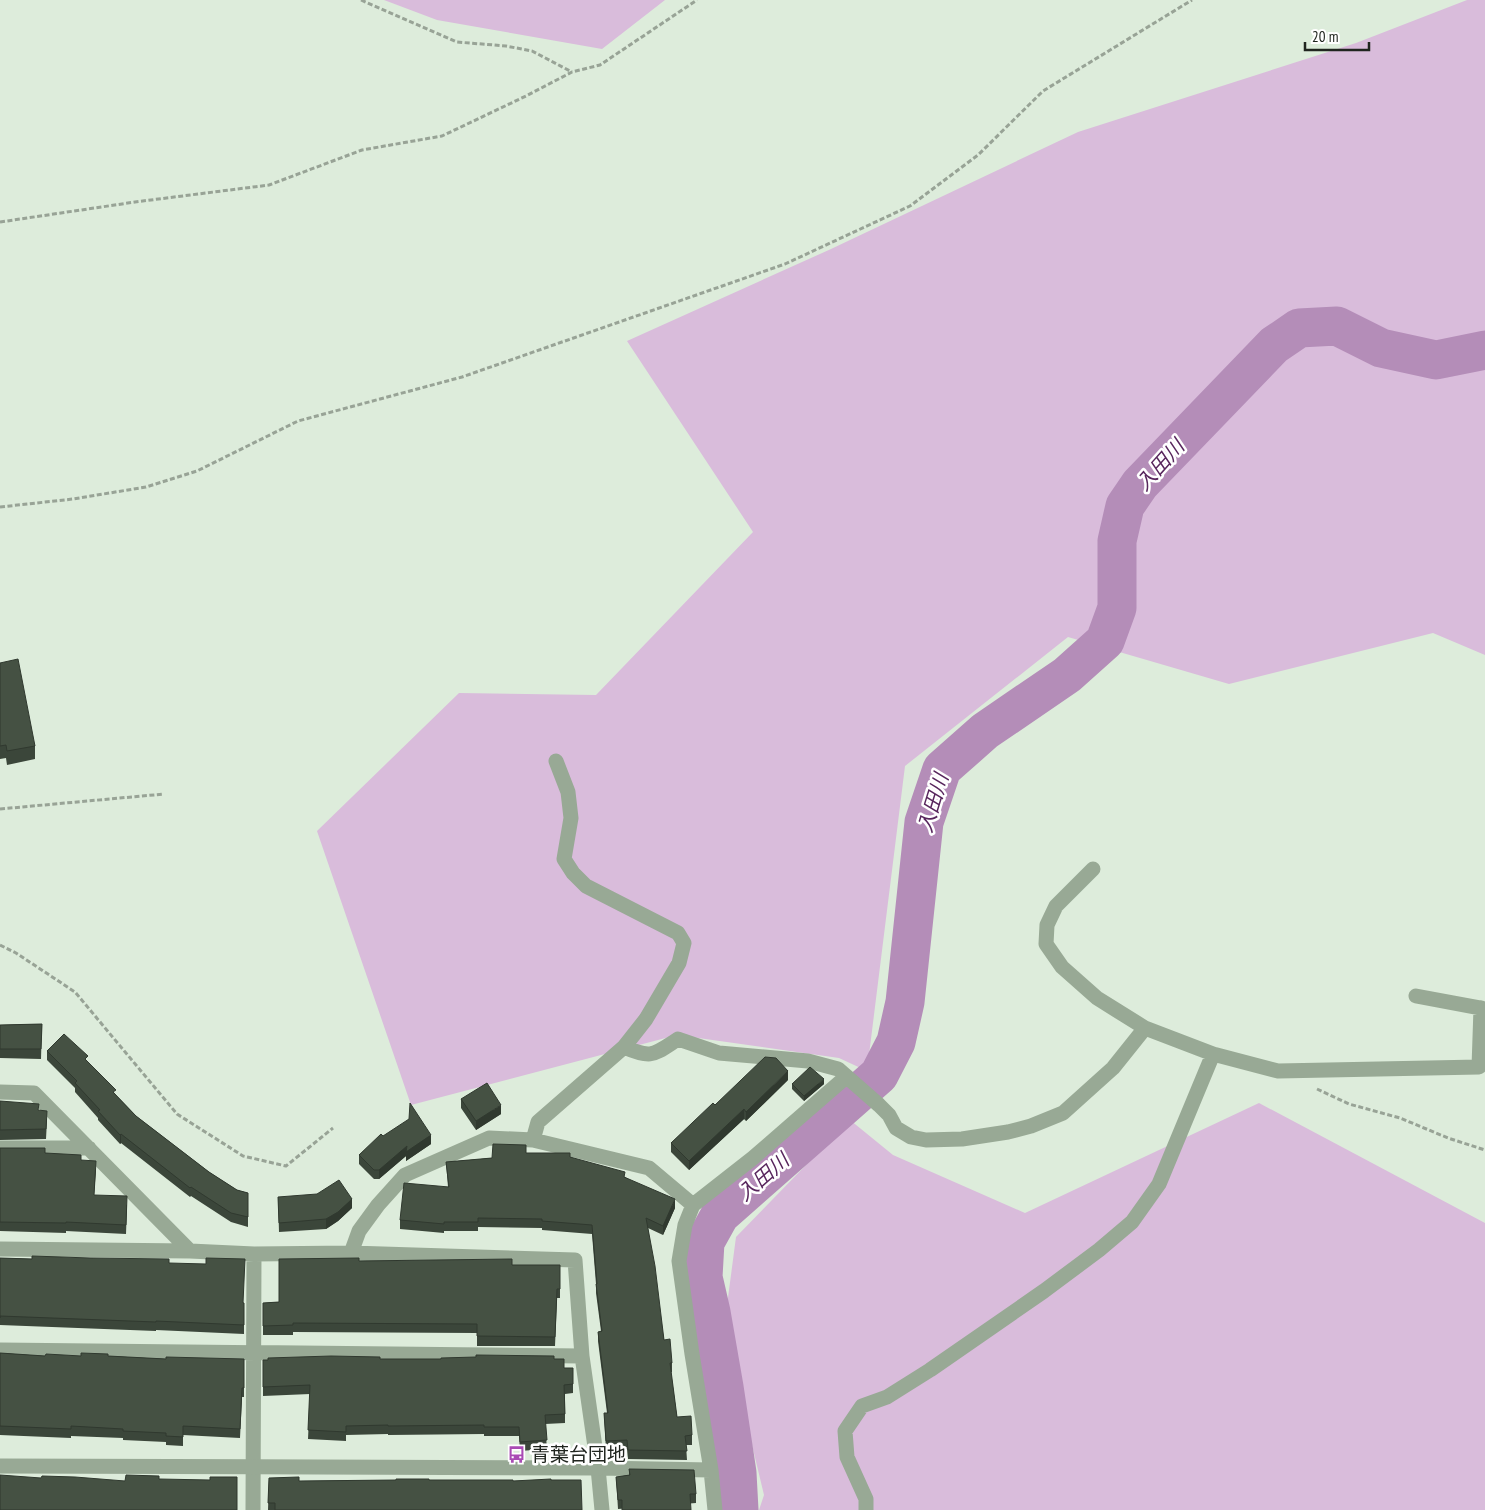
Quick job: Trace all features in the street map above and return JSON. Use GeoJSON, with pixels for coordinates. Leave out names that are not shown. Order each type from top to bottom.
{"type":"FeatureCollection","features":[{"type":"Feature","properties":{"kind":"street"},"geometry":{"type":"LineString","coordinates":[[533,1140],[538,1122],[624,1047],[646,1019],[678,963],[684,943],[678,933],[586,886],[573,873],[564,859],[572,818],[568,792],[556,761]]}},
{"type":"Feature","properties":{"kind":"street"},"geometry":{"type":"LineString","coordinates":[[1093,868],[1056,906],[1047,925],[1046,944],[1062,967],[1097,998],[1145,1028],[1213,1054],[1278,1071],[1480,1067],[1483,1009],[1416,996]]}},
{"type":"Feature","properties":{"kind":"street"},"geometry":{"type":"LineString","coordinates":[[624,1047],[643,1054],[656,1053],[678,1039],[719,1053],[808,1061],[838,1069],[889,1115],[896,1128],[911,1137],[926,1140],[962,1139],[1008,1132],[1031,1126],[1062,1113],[1113,1068],[1145,1028]]}},
{"type":"Feature","properties":{"kind":"street"},"geometry":{"type":"LineString","coordinates":[[866,1510],[866,1499],[847,1457],[845,1431],[862,1406],[887,1397],[930,1370],[1044,1291],[1099,1250],[1132,1222],[1159,1184],[1213,1054]]}},
{"type":"Feature","properties":{"kind":"street"},"geometry":{"type":"LineString","coordinates":[[715,1510],[711,1470],[679,1261],[685,1225],[694,1205],[753,1158],[847,1078]]}},
{"type":"Feature","properties":{"kind":"street"},"geometry":{"type":"LineString","coordinates":[[0,1092],[34,1093],[190,1251]]}},
{"type":"Feature","properties":{"kind":"street"},"geometry":{"type":"LineString","coordinates":[[351,1253],[359,1231],[378,1205],[406,1175],[489,1138],[533,1140],[649,1168],[694,1205]]}},
{"type":"Feature","properties":{"kind":"street"},"geometry":{"type":"LineString","coordinates":[[0,1148],[89,1148]]}},
{"type":"Feature","properties":{"kind":"street"},"geometry":{"type":"LineString","coordinates":[[0,1249],[190,1251],[254,1254],[351,1253],[575,1260],[582,1356],[602,1510]]}},
{"type":"Feature","properties":{"kind":"street"},"geometry":{"type":"LineString","coordinates":[[254,1254],[254,1510]]}},
{"type":"Feature","properties":{"kind":"street"},"geometry":{"type":"LineString","coordinates":[[0,1350],[582,1356]]}},
{"type":"Feature","properties":{"kind":"street"},"geometry":{"type":"LineString","coordinates":[[0,1466],[711,1470]]}},
{"type":"Feature","properties":{"kind":"path"},"geometry":{"type":"LineString","coordinates":[[361,0],[457,42],[506,46],[532,51],[572,72]]}},
{"type":"Feature","properties":{"kind":"path"},"geometry":{"type":"LineString","coordinates":[[0,222],[268,185],[362,150],[442,136],[572,72],[600,65],[697,0]]}},
{"type":"Feature","properties":{"kind":"path"},"geometry":{"type":"LineString","coordinates":[[0,507],[73,499],[155,484],[197,471],[298,420],[462,377],[784,264],[910,206],[978,155],[1043,91],[1192,0]]}},
{"type":"Feature","properties":{"kind":"path"},"geometry":{"type":"LineString","coordinates":[[0,809],[164,794]]}},
{"type":"Feature","properties":{"kind":"path"},"geometry":{"type":"LineString","coordinates":[[0,946],[16,953],[75,992],[176,1114],[243,1156],[286,1166],[333,1128]]}},
{"type":"Feature","properties":{"kind":"path"},"geometry":{"type":"LineString","coordinates":[[1315,1088],[1350,1104],[1400,1118],[1448,1138],[1485,1150]]}},
{"type":"Feature","properties":{"kind":"shaded area"},"geometry":{"type":"Polygon","coordinates":[[[384,0],[665,0],[602,49],[437,20],[384,0]]]}},
{"type":"Feature","properties":{"kind":"shaded area"},"geometry":{"type":"Polygon","coordinates":[[[1467,0],[1485,0],[1485,655],[1433,633],[1229,684],[1068,637],[905,766],[867,1071],[839,1058],[677,1035],[411,1105],[317,831],[459,693],[596,695],[753,532],[627,341],[831,249],[1078,132],[1356,43],[1467,0]]]}},
{"type":"Feature","properties":{"kind":"shaded area"},"geometry":{"type":"Polygon","coordinates":[[[1259,1103],[1485,1223],[1485,1510],[759,1510],[764,1495],[724,1328],[736,1237],[850,1120],[893,1155],[1025,1213],[1259,1103]]]}},
{"type":"Feature","properties":{"kind":"building"},"geometry":{"type":"Polygon","coordinates":[[[18,659],[35,746],[7,751],[6,745],[0,746],[0,663],[18,659]]]}},
{"type":"Feature","properties":{"kind":"building"},"geometry":{"type":"Polygon","coordinates":[[[42,1024],[41,1049],[0,1049],[0,1025],[42,1024]]]}},
{"type":"Feature","properties":{"kind":"building"},"geometry":{"type":"Polygon","coordinates":[[[64,1034],[88,1056],[85,1059],[116,1090],[113,1092],[136,1116],[209,1172],[237,1190],[248,1193],[248,1217],[231,1213],[190,1188],[120,1135],[75,1083],[77,1081],[47,1051],[64,1034]]]}},
{"type":"Feature","properties":{"kind":"building"},"geometry":{"type":"Polygon","coordinates":[[[765,1057],[776,1058],[788,1071],[746,1112],[744,1109],[689,1161],[671,1143],[713,1103],[715,1105],[765,1057]]]}},
{"type":"Feature","properties":{"kind":"building"},"geometry":{"type":"Polygon","coordinates":[[[810,1067],[824,1079],[804,1096],[792,1084],[810,1067]]]}},
{"type":"Feature","properties":{"kind":"building"},"geometry":{"type":"Polygon","coordinates":[[[487,1083],[501,1105],[476,1121],[461,1099],[487,1083]]]}},
{"type":"Feature","properties":{"kind":"building"},"geometry":{"type":"Polygon","coordinates":[[[0,1101],[39,1104],[38,1110],[47,1111],[46,1129],[0,1130],[0,1101]]]}},
{"type":"Feature","properties":{"kind":"building"},"geometry":{"type":"Polygon","coordinates":[[[410,1103],[431,1135],[406,1152],[407,1146],[379,1170],[374,1170],[359,1155],[381,1134],[383,1136],[409,1119],[410,1103]]]}},
{"type":"Feature","properties":{"kind":"building"},"geometry":{"type":"Polygon","coordinates":[[[493,1144],[526,1145],[526,1153],[570,1153],[570,1157],[625,1172],[624,1177],[675,1199],[663,1226],[646,1218],[655,1266],[664,1340],[670,1339],[672,1363],[670,1363],[677,1417],[691,1416],[692,1435],[685,1436],[687,1451],[628,1450],[627,1440],[606,1441],[604,1413],[608,1413],[598,1332],[602,1331],[596,1284],[592,1225],[542,1221],[542,1219],[478,1218],[478,1222],[444,1222],[444,1224],[400,1220],[404,1183],[449,1187],[446,1162],[492,1158],[493,1144]]]}},
{"type":"Feature","properties":{"kind":"building"},"geometry":{"type":"Polygon","coordinates":[[[0,1148],[45,1148],[45,1153],[81,1155],[81,1160],[96,1161],[94,1195],[127,1196],[126,1225],[66,1222],[0,1222],[0,1148]]]}},
{"type":"Feature","properties":{"kind":"building"},"geometry":{"type":"Polygon","coordinates":[[[339,1180],[352,1199],[338,1212],[326,1219],[279,1223],[278,1197],[317,1194],[339,1180]]]}},
{"type":"Feature","properties":{"kind":"building"},"geometry":{"type":"Polygon","coordinates":[[[32,1256],[169,1259],[169,1263],[206,1264],[206,1258],[245,1259],[244,1325],[0,1316],[0,1258],[32,1259],[32,1256]]]}},
{"type":"Feature","properties":{"kind":"building"},"geometry":{"type":"Polygon","coordinates":[[[359,1258],[359,1261],[512,1259],[512,1265],[560,1265],[560,1289],[557,1289],[555,1337],[477,1336],[477,1324],[293,1323],[293,1325],[263,1326],[263,1303],[279,1302],[279,1259],[359,1258]]]}},
{"type":"Feature","properties":{"kind":"building"},"geometry":{"type":"Polygon","coordinates":[[[0,1353],[81,1356],[81,1353],[166,1359],[166,1357],[244,1359],[244,1388],[242,1388],[240,1429],[183,1426],[183,1437],[166,1436],[166,1433],[123,1431],[123,1429],[71,1426],[71,1429],[0,1426],[0,1353]]]}},
{"type":"Feature","properties":{"kind":"building"},"geometry":{"type":"Polygon","coordinates":[[[476,1355],[554,1356],[554,1359],[564,1359],[564,1368],[573,1368],[573,1384],[564,1385],[565,1414],[545,1415],[547,1440],[520,1442],[519,1427],[484,1427],[484,1425],[346,1426],[346,1432],[308,1430],[310,1385],[263,1387],[263,1360],[268,1360],[268,1358],[331,1356],[380,1357],[380,1359],[441,1359],[476,1357],[476,1355]]]}},
{"type":"Feature","properties":{"kind":"building"},"geometry":{"type":"Polygon","coordinates":[[[629,1469],[694,1470],[696,1494],[690,1494],[691,1510],[622,1510],[622,1500],[618,1500],[616,1477],[630,1475],[629,1469]]]}},
{"type":"Feature","properties":{"kind":"building"},"geometry":{"type":"Polygon","coordinates":[[[0,1475],[41,1478],[42,1476],[75,1477],[125,1481],[126,1475],[159,1476],[159,1479],[210,1480],[210,1477],[237,1477],[237,1510],[0,1510],[0,1475]]]}},
{"type":"Feature","properties":{"kind":"building"},"geometry":{"type":"Polygon","coordinates":[[[299,1477],[299,1481],[396,1479],[581,1480],[582,1510],[275,1510],[275,1503],[268,1503],[269,1478],[299,1477]]]}},
{"type":"Feature","properties":{"kind":"waterway","name":"入田川"},"geometry":{"type":"LineString","coordinates":[[739,1510],[737,1473],[724,1387],[703,1277],[705,1242],[720,1215],[879,1075],[896,1042],[905,1002],[924,822],[942,769],[985,731],[1067,675],[1105,641],[1117,608],[1117,541],[1125,506],[1140,484],[1274,345],[1299,328],[1337,326],[1381,348],[1436,360],[1485,350]]}},
{"type":"Feature","properties":{"kind":"place","name":"青葉台団地"},"geometry":{"type":"Point","coordinates":[517,1454]}}]}
